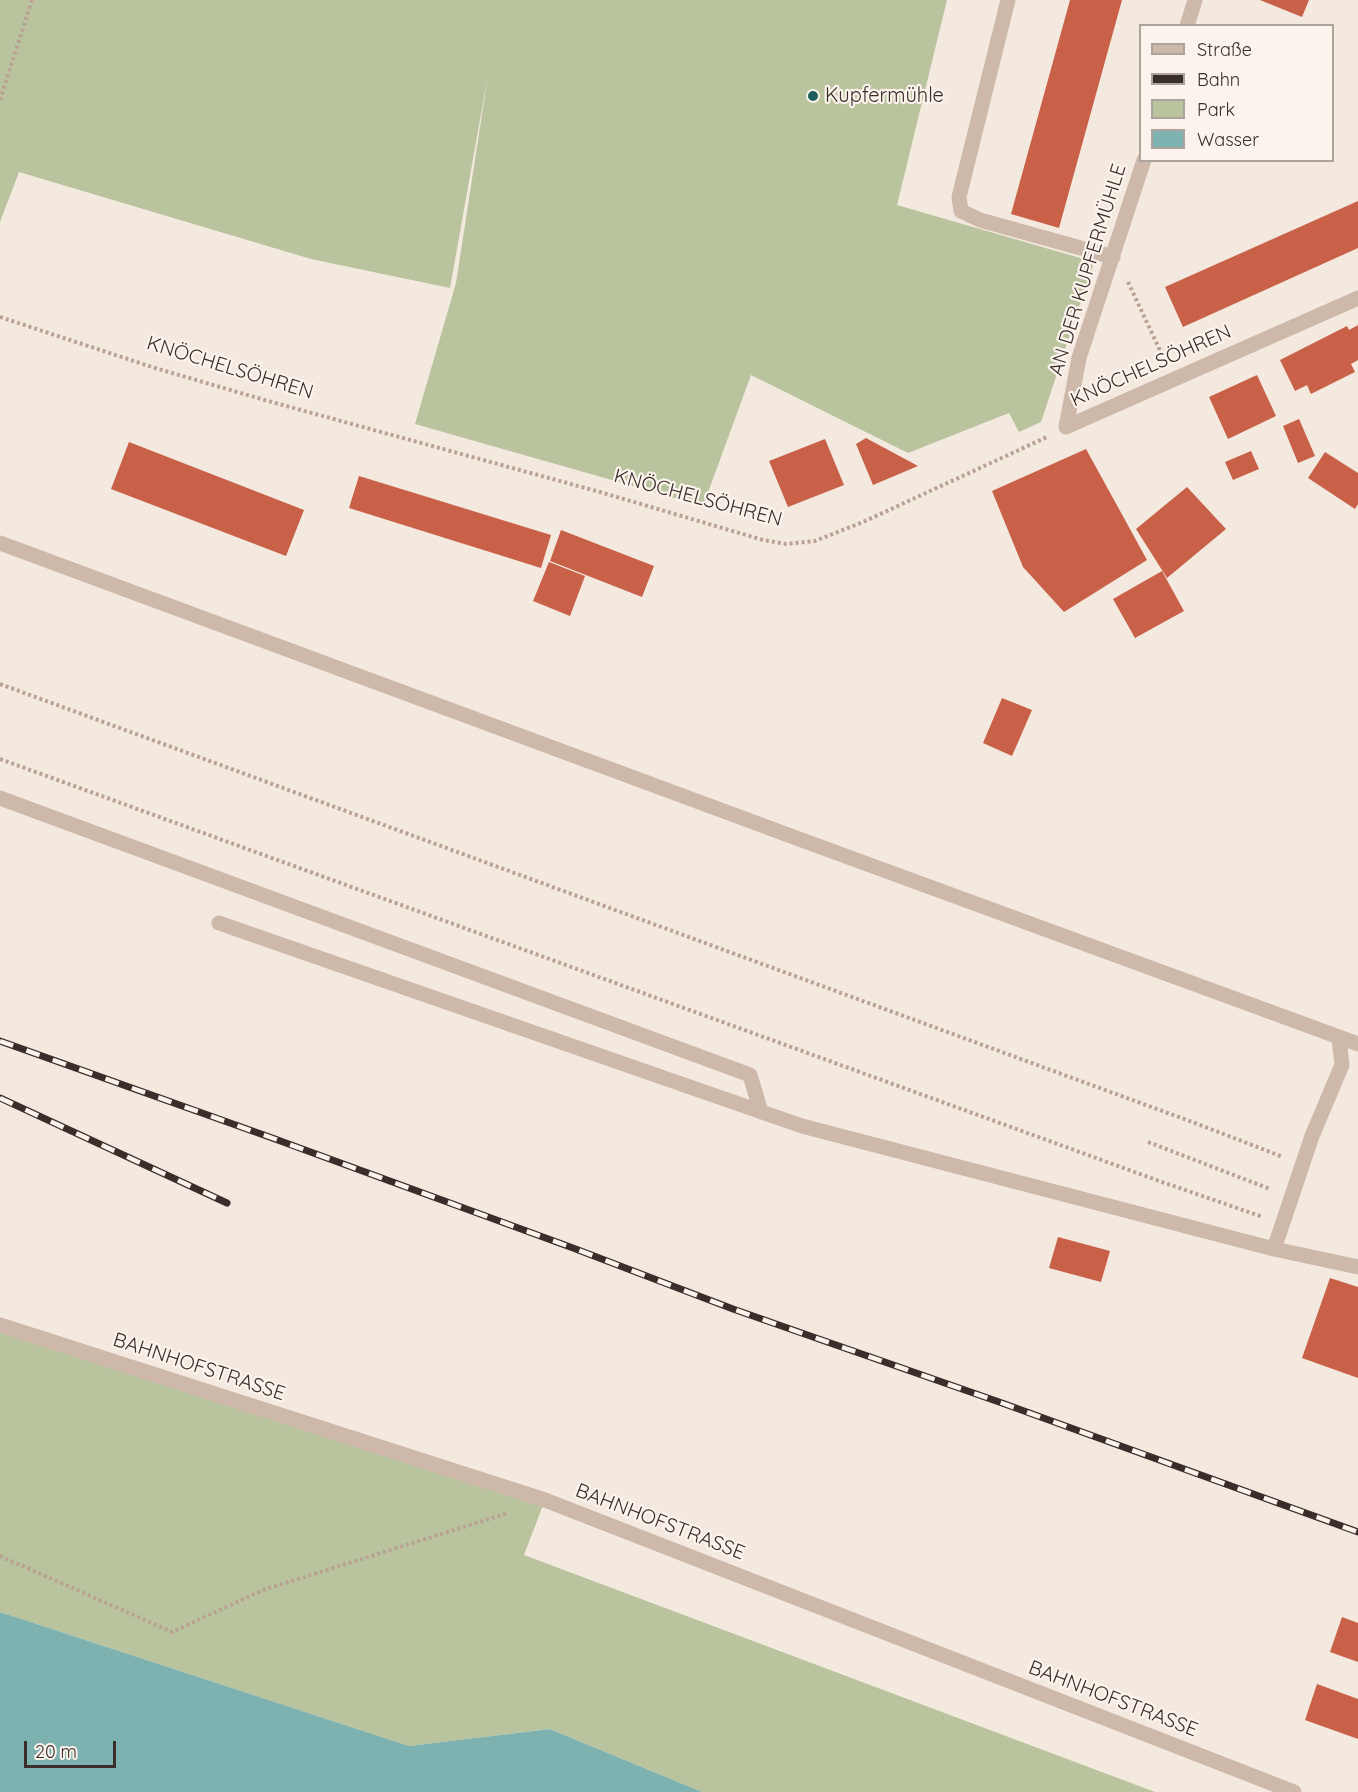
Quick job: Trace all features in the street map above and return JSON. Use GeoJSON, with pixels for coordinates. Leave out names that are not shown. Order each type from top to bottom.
{"type":"FeatureCollection","features":[{"type":"Feature","properties":{"kind":"street"},"geometry":{"type":"LineString","coordinates":[[1008,0],[959,198],[961,211],[980,220],[1113,256]]}},
{"type":"Feature","properties":{"kind":"street"},"geometry":{"type":"LineString","coordinates":[[1188,24],[1196,0]]}},
{"type":"Feature","properties":{"kind":"street","name":"AN DER KUPFERMÜHLE"},"geometry":{"type":"LineString","coordinates":[[1066,427],[1079,358],[1143,162]]}},
{"type":"Feature","properties":{"kind":"street","name":"KNÖCHELSÖHREN"},"geometry":{"type":"LineString","coordinates":[[1066,427],[1358,298]]}},
{"type":"Feature","properties":{"kind":"street"},"geometry":{"type":"LineString","coordinates":[[0,543],[1358,1044]]}},
{"type":"Feature","properties":{"kind":"street"},"geometry":{"type":"LineString","coordinates":[[0,798],[750,1075],[761,1112]]}},
{"type":"Feature","properties":{"kind":"street"},"geometry":{"type":"LineString","coordinates":[[219,923],[802,1126],[1274,1249],[1358,1267]]}},
{"type":"Feature","properties":{"kind":"street"},"geometry":{"type":"LineString","coordinates":[[1274,1249],[1312,1136],[1342,1065],[1339,1037]]}},
{"type":"Feature","properties":{"kind":"street","name":"BAHNHOFSTRASSE"},"geometry":{"type":"LineString","coordinates":[[0,1325],[545,1500],[1294,1792]]}},
{"type":"Feature","properties":{"kind":"path"},"geometry":{"type":"LineString","coordinates":[[0,100],[32,0]]}},
{"type":"Feature","properties":{"kind":"path"},"geometry":{"type":"LineString","coordinates":[[1127,280],[1173,379]]}},
{"type":"Feature","properties":{"kind":"path","name":"KNÖCHELSÖHREN"},"geometry":{"type":"LineString","coordinates":[[0,317],[155,368],[268,401],[600,492],[763,540],[786,544],[815,541],[863,522],[1066,427]]}},
{"type":"Feature","properties":{"kind":"path"},"geometry":{"type":"LineString","coordinates":[[0,684],[1184,1119],[1303,1165]]}},
{"type":"Feature","properties":{"kind":"path"},"geometry":{"type":"LineString","coordinates":[[0,759],[1283,1224]]}},
{"type":"Feature","properties":{"kind":"path"},"geometry":{"type":"LineString","coordinates":[[1148,1142],[1292,1197]]}},
{"type":"Feature","properties":{"kind":"path"},"geometry":{"type":"LineString","coordinates":[[0,1556],[172,1632],[262,1590],[545,1500]]}},
{"type":"Feature","properties":{"kind":"green space"},"geometry":{"type":"Polygon","coordinates":[[[0,0],[947,0],[897,205],[1094,262],[1041,422],[1019,432],[1009,413],[908,453],[751,375],[703,506],[415,424],[456,283],[488,75],[450,288],[311,259],[19,172],[0,222],[0,0]]]}},
{"type":"Feature","properties":{"kind":"green space"},"geometry":{"type":"Polygon","coordinates":[[[0,1325],[545,1500],[524,1555],[1155,1792],[702,1792],[550,1729],[409,1746],[0,1612],[0,1325]]]}},
{"type":"Feature","properties":{"kind":"water"},"geometry":{"type":"Polygon","coordinates":[[[0,1612],[409,1746],[550,1729],[702,1792],[0,1792],[0,1612]]]}},
{"type":"Feature","properties":{"kind":"building"},"geometry":{"type":"Polygon","coordinates":[[[1070,0],[1122,0],[1059,228],[1011,214],[1070,0]]]}},
{"type":"Feature","properties":{"kind":"building"},"geometry":{"type":"Polygon","coordinates":[[[1260,0],[1309,0],[1302,17],[1260,0]]]}},
{"type":"Feature","properties":{"kind":"building"},"geometry":{"type":"Polygon","coordinates":[[[1358,201],[1358,248],[1183,327],[1165,287],[1358,201]]]}},
{"type":"Feature","properties":{"kind":"building"},"geometry":{"type":"Polygon","coordinates":[[[1358,325],[1358,360],[1351,364],[1355,372],[1311,394],[1307,385],[1295,391],[1280,360],[1347,326],[1349,330],[1358,325]]]}},
{"type":"Feature","properties":{"kind":"building"},"geometry":{"type":"Polygon","coordinates":[[[1257,375],[1276,416],[1228,439],[1209,397],[1257,375]]]}},
{"type":"Feature","properties":{"kind":"building"},"geometry":{"type":"Polygon","coordinates":[[[1299,419],[1315,456],[1298,463],[1283,426],[1299,419]]]}},
{"type":"Feature","properties":{"kind":"building"},"geometry":{"type":"Polygon","coordinates":[[[866,438],[918,466],[873,485],[856,444],[866,438]]]}},
{"type":"Feature","properties":{"kind":"building"},"geometry":{"type":"Polygon","coordinates":[[[825,439],[844,485],[788,507],[769,461],[825,439]]]}},
{"type":"Feature","properties":{"kind":"building"},"geometry":{"type":"Polygon","coordinates":[[[129,442],[304,510],[286,556],[111,489],[129,442]]]}},
{"type":"Feature","properties":{"kind":"building"},"geometry":{"type":"Polygon","coordinates":[[[1086,449],[1147,560],[1064,612],[1023,567],[992,491],[1086,449]]]}},
{"type":"Feature","properties":{"kind":"building"},"geometry":{"type":"Polygon","coordinates":[[[1251,451],[1259,469],[1233,480],[1225,462],[1251,451]]]}},
{"type":"Feature","properties":{"kind":"building"},"geometry":{"type":"Polygon","coordinates":[[[1325,452],[1358,473],[1358,504],[1355,509],[1308,478],[1325,452]]]}},
{"type":"Feature","properties":{"kind":"building"},"geometry":{"type":"Polygon","coordinates":[[[359,476],[551,535],[541,568],[349,508],[359,476]]]}},
{"type":"Feature","properties":{"kind":"building"},"geometry":{"type":"Polygon","coordinates":[[[1187,487],[1226,529],[1167,578],[1136,529],[1187,487]]]}},
{"type":"Feature","properties":{"kind":"building"},"geometry":{"type":"Polygon","coordinates":[[[561,530],[654,566],[642,597],[550,561],[561,530]]]}},
{"type":"Feature","properties":{"kind":"building"},"geometry":{"type":"Polygon","coordinates":[[[549,562],[585,576],[570,616],[533,601],[549,562]]]}},
{"type":"Feature","properties":{"kind":"building"},"geometry":{"type":"Polygon","coordinates":[[[1162,571],[1184,611],[1135,638],[1113,599],[1162,571]]]}},
{"type":"Feature","properties":{"kind":"building"},"geometry":{"type":"Polygon","coordinates":[[[1002,698],[1032,710],[1012,756],[983,743],[1002,698]]]}},
{"type":"Feature","properties":{"kind":"building"},"geometry":{"type":"Polygon","coordinates":[[[1058,1237],[1110,1251],[1101,1282],[1049,1268],[1058,1237]]]}},
{"type":"Feature","properties":{"kind":"building"},"geometry":{"type":"Polygon","coordinates":[[[1330,1278],[1358,1287],[1358,1378],[1302,1358],[1330,1278]]]}},
{"type":"Feature","properties":{"kind":"building"},"geometry":{"type":"Polygon","coordinates":[[[1342,1617],[1358,1623],[1358,1662],[1330,1652],[1342,1617]]]}},
{"type":"Feature","properties":{"kind":"building"},"geometry":{"type":"Polygon","coordinates":[[[1317,1684],[1358,1699],[1358,1739],[1305,1720],[1317,1684]]]}},
{"type":"Feature","properties":{"kind":"railway"},"geometry":{"type":"LineString","coordinates":[[0,1041],[275,1139],[733,1309],[1002,1403],[1358,1532]]}},
{"type":"Feature","properties":{"kind":"railway"},"geometry":{"type":"LineString","coordinates":[[0,1098],[227,1203]]}},
{"type":"Feature","properties":{"kind":"place","name":"Kupfermühle"},"geometry":{"type":"Point","coordinates":[813,96]}}]}
